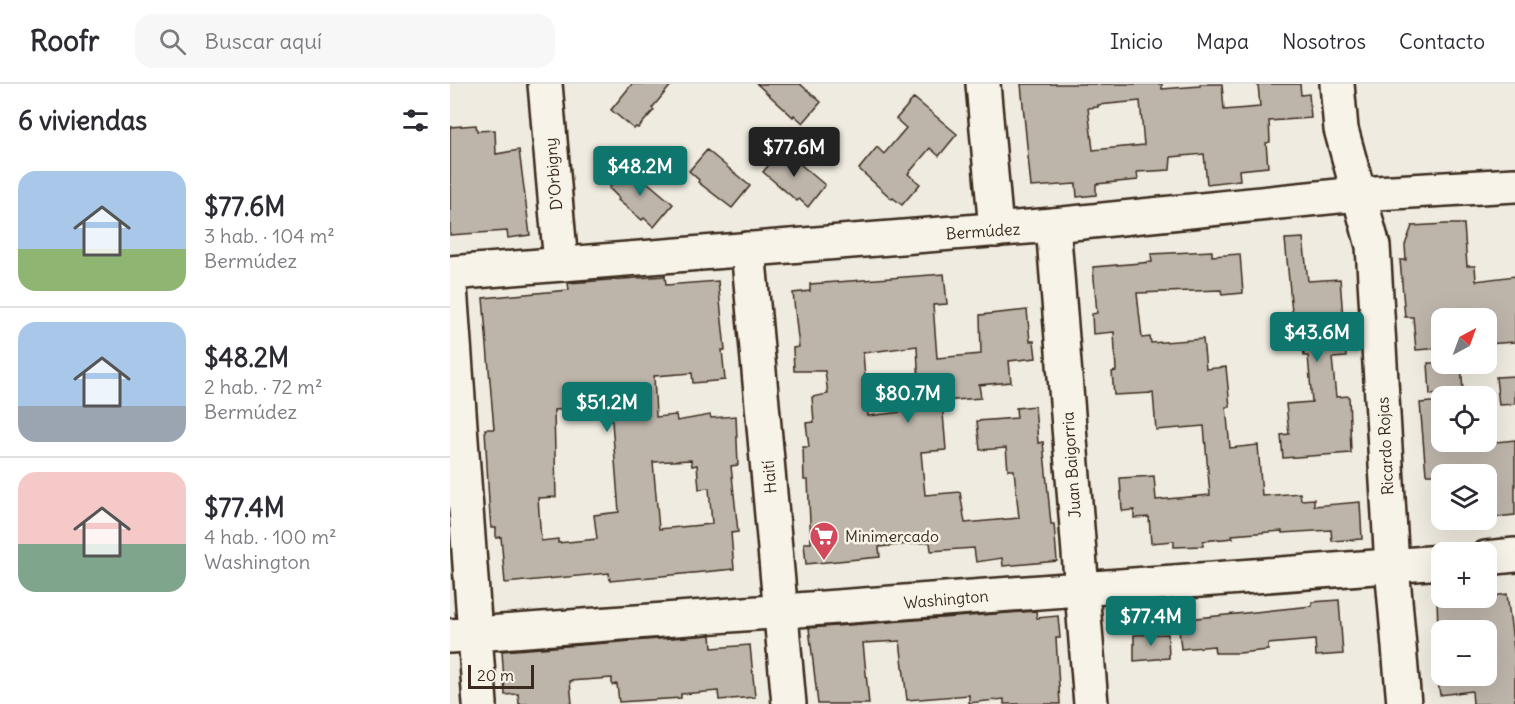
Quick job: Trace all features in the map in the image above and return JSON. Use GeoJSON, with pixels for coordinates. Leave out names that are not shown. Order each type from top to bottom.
{"type":"FeatureCollection","features":[{"type":"Feature","properties":{"kind":"street","name":"D'Orbigny"},"geometry":{"type":"LineString","coordinates":[[545,84],[561,264]]}},
{"type":"Feature","properties":{"kind":"street"},"geometry":{"type":"LineString","coordinates":[[983,84],[996,230]]}},
{"type":"Feature","properties":{"kind":"street","name":"Ricardo Rojas"},"geometry":{"type":"LineString","coordinates":[[1337,84],[1341,129],[1373,246],[1392,566],[1404,704]]}},
{"type":"Feature","properties":{"kind":"street","name":"Bermúdez"},"geometry":{"type":"LineString","coordinates":[[450,273],[996,230],[1358,194],[1515,185]]}},
{"type":"Feature","properties":{"kind":"street","name":"Juan Baigorria"},"geometry":{"type":"LineString","coordinates":[[1053,225],[1091,704]]}},
{"type":"Feature","properties":{"kind":"street","name":"Haití"},"geometry":{"type":"LineString","coordinates":[[748,249],[789,704]]}},
{"type":"Feature","properties":{"kind":"street"},"geometry":{"type":"LineString","coordinates":[[450,287],[463,635],[480,704]]}},
{"type":"Feature","properties":{"kind":"street"},"geometry":{"type":"LineString","coordinates":[[1497,557],[1515,555]]}},
{"type":"Feature","properties":{"kind":"street","name":"Washington"},"geometry":{"type":"LineString","coordinates":[[463,635],[1431,563]]}},
{"type":"Feature","properties":{"kind":"building"},"geometry":{"type":"Polygon","coordinates":[[[632,84],[672,84],[652,108],[654,110],[638,128],[634,129],[611,110],[632,84]]]}},
{"type":"Feature","properties":{"kind":"building"},"geometry":{"type":"Polygon","coordinates":[[[757,84],[800,84],[821,102],[803,123],[794,115],[793,117],[757,84]]]}},
{"type":"Feature","properties":{"kind":"building"},"geometry":{"type":"Polygon","coordinates":[[[1021,84],[1162,84],[1162,89],[1200,86],[1200,84],[1222,84],[1224,110],[1260,107],[1258,84],[1300,84],[1301,95],[1309,94],[1311,118],[1269,121],[1270,142],[1266,143],[1268,167],[1239,170],[1240,180],[1207,184],[1204,154],[1171,157],[1170,170],[1137,172],[1138,180],[1096,184],[1096,195],[1077,197],[1076,184],[1031,187],[1021,84]],[[1140,101],[1088,108],[1093,150],[1144,145],[1140,101]]]}},
{"type":"Feature","properties":{"kind":"building"},"geometry":{"type":"Polygon","coordinates":[[[914,98],[957,134],[939,156],[930,148],[908,174],[920,184],[902,205],[892,199],[859,169],[877,147],[884,154],[906,128],[896,119],[914,98]]]}},
{"type":"Feature","properties":{"kind":"building"},"geometry":{"type":"Polygon","coordinates":[[[476,125],[477,131],[495,130],[496,154],[519,150],[530,235],[508,238],[507,231],[450,235],[450,127],[476,125]]]}},
{"type":"Feature","properties":{"kind":"building"},"geometry":{"type":"Polygon","coordinates":[[[782,149],[825,185],[808,207],[799,199],[797,201],[763,172],[782,149]]]}},
{"type":"Feature","properties":{"kind":"building"},"geometry":{"type":"Polygon","coordinates":[[[707,150],[750,186],[732,208],[698,182],[699,180],[689,171],[707,150]]]}},
{"type":"Feature","properties":{"kind":"building"},"geometry":{"type":"Polygon","coordinates":[[[628,166],[673,204],[654,227],[618,200],[619,198],[609,188],[628,166]]]}},
{"type":"Feature","properties":{"kind":"building"},"geometry":{"type":"Polygon","coordinates":[[[1464,224],[1467,266],[1475,266],[1476,281],[1515,276],[1515,342],[1497,343],[1497,308],[1431,308],[1431,349],[1416,350],[1413,317],[1405,317],[1400,260],[1406,260],[1405,245],[1412,226],[1464,224]]]}},
{"type":"Feature","properties":{"kind":"building"},"geometry":{"type":"Polygon","coordinates":[[[1303,238],[1308,281],[1340,279],[1346,357],[1332,358],[1336,397],[1349,396],[1351,453],[1283,458],[1281,435],[1289,434],[1286,404],[1312,402],[1308,356],[1304,356],[1301,322],[1293,322],[1285,239],[1303,238]]]}},
{"type":"Feature","properties":{"kind":"building"},"geometry":{"type":"Polygon","coordinates":[[[1212,251],[1212,256],[1240,254],[1243,293],[1222,295],[1221,290],[1137,293],[1142,338],[1150,337],[1151,343],[1203,339],[1206,369],[1226,367],[1230,407],[1226,407],[1230,448],[1258,445],[1262,496],[1300,493],[1301,500],[1314,499],[1314,506],[1360,502],[1362,539],[1332,541],[1331,530],[1282,533],[1282,531],[1232,535],[1233,538],[1203,541],[1203,546],[1174,547],[1174,541],[1151,543],[1149,517],[1134,518],[1134,510],[1122,511],[1120,478],[1154,476],[1156,500],[1210,495],[1204,426],[1156,430],[1153,393],[1114,395],[1112,372],[1116,371],[1114,332],[1093,334],[1092,314],[1097,313],[1093,267],[1152,262],[1151,254],[1212,251]]]}},
{"type":"Feature","properties":{"kind":"building"},"geometry":{"type":"Polygon","coordinates":[[[944,274],[947,304],[933,305],[937,358],[981,354],[980,315],[1027,310],[1030,341],[1034,341],[1036,358],[1009,361],[1011,382],[979,385],[981,398],[942,401],[946,450],[921,452],[925,495],[960,492],[965,523],[1019,518],[1014,470],[1008,470],[1006,448],[980,450],[977,421],[1017,418],[1016,408],[1035,406],[1038,443],[1043,442],[1057,561],[1003,566],[1002,558],[976,562],[974,548],[931,551],[930,542],[879,547],[880,557],[806,564],[804,543],[811,543],[808,480],[804,480],[803,447],[809,447],[806,423],[814,422],[812,397],[828,394],[825,371],[794,371],[793,348],[799,347],[793,293],[810,291],[810,284],[944,274]],[[917,346],[863,353],[868,416],[920,410],[917,346]]]}},
{"type":"Feature","properties":{"kind":"building"},"geometry":{"type":"Polygon","coordinates":[[[665,276],[666,285],[718,281],[725,350],[722,350],[725,380],[693,383],[692,373],[654,376],[656,417],[676,415],[677,421],[710,415],[711,418],[736,416],[738,465],[731,466],[738,532],[731,533],[734,569],[610,581],[609,573],[505,583],[501,537],[496,538],[496,528],[491,528],[485,429],[494,429],[483,298],[569,290],[568,283],[665,276]],[[610,396],[568,397],[569,409],[554,410],[556,497],[538,498],[541,541],[558,539],[558,543],[597,539],[594,515],[619,512],[610,396]],[[691,460],[653,462],[659,529],[712,524],[709,488],[699,489],[697,465],[692,466],[691,460]]]}},
{"type":"Feature","properties":{"kind":"building"},"geometry":{"type":"Polygon","coordinates":[[[1428,363],[1431,363],[1431,374],[1462,374],[1463,386],[1431,386],[1430,395],[1428,363]]]}},
{"type":"Feature","properties":{"kind":"building"},"geometry":{"type":"Polygon","coordinates":[[[1515,376],[1515,404],[1499,405],[1496,377],[1515,376]]]}},
{"type":"Feature","properties":{"kind":"building"},"geometry":{"type":"Polygon","coordinates":[[[1431,402],[1431,452],[1497,452],[1497,442],[1515,440],[1515,515],[1497,517],[1497,464],[1431,464],[1431,474],[1426,474],[1420,403],[1431,402]]]}},
{"type":"Feature","properties":{"kind":"building"},"geometry":{"type":"Polygon","coordinates":[[[1507,594],[1515,657],[1515,704],[1473,704],[1472,691],[1440,695],[1439,686],[1497,686],[1497,620],[1438,620],[1437,608],[1497,608],[1497,595],[1507,594]]]}},
{"type":"Feature","properties":{"kind":"building"},"geometry":{"type":"Polygon","coordinates":[[[1339,600],[1343,654],[1316,656],[1315,640],[1268,644],[1268,650],[1239,653],[1215,653],[1214,646],[1181,649],[1178,620],[1312,606],[1312,602],[1339,600]]]}},
{"type":"Feature","properties":{"kind":"building"},"geometry":{"type":"Polygon","coordinates":[[[1036,611],[1037,618],[1058,616],[1060,638],[1056,638],[1060,704],[1004,704],[1004,699],[969,703],[969,695],[907,700],[900,641],[863,643],[869,704],[818,704],[809,628],[1036,611]]]}},
{"type":"Feature","properties":{"kind":"building"},"geometry":{"type":"Polygon","coordinates":[[[1168,634],[1169,658],[1134,661],[1134,635],[1168,634]]]}},
{"type":"Feature","properties":{"kind":"building"},"geometry":{"type":"Polygon","coordinates":[[[711,635],[712,648],[750,645],[755,697],[719,700],[718,691],[681,694],[681,698],[619,702],[617,684],[612,685],[612,678],[570,681],[572,704],[519,704],[518,694],[505,695],[502,651],[711,635]]]}},
{"type":"Feature","properties":{"kind":"place","name":"Minimercado"},"geometry":{"type":"Point","coordinates":[824,562]}}]}
